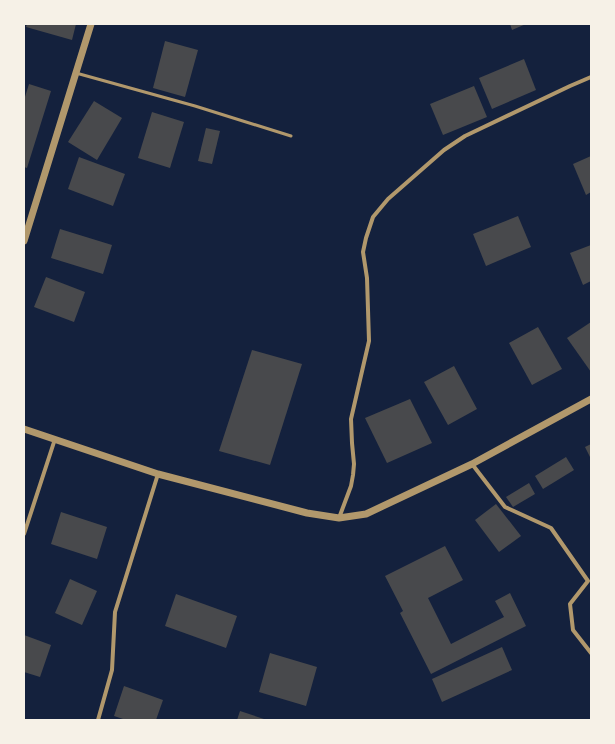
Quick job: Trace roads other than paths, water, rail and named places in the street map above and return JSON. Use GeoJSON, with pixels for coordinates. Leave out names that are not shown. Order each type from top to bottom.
{"type":"FeatureCollection","features":[{"type":"Feature","properties":{"kind":"street"},"geometry":{"type":"LineString","coordinates":[[24,241],[91,24]]}},
{"type":"Feature","properties":{"kind":"street"},"geometry":{"type":"LineString","coordinates":[[339,518],[351,486],[354,464],[351,419],[369,341],[367,278],[363,252],[373,217],[388,200],[444,150],[465,136],[591,77]]}},
{"type":"Feature","properties":{"kind":"street"},"geometry":{"type":"LineString","coordinates":[[24,429],[158,474],[307,513],[339,518],[366,514],[472,464],[591,399]]}},
{"type":"Feature","properties":{"kind":"street"},"geometry":{"type":"LineString","coordinates":[[24,534],[55,439]]}},
{"type":"Feature","properties":{"kind":"street"},"geometry":{"type":"LineString","coordinates":[[472,464],[505,507],[551,528],[588,581],[570,604],[573,630],[591,653]]}},
{"type":"Feature","properties":{"kind":"street"},"geometry":{"type":"LineString","coordinates":[[98,720],[112,670],[115,612],[158,474]]}},
{"type":"Feature","properties":{"kind":"lane"},"geometry":{"type":"LineString","coordinates":[[76,73],[195,106],[291,136]]}}]}
